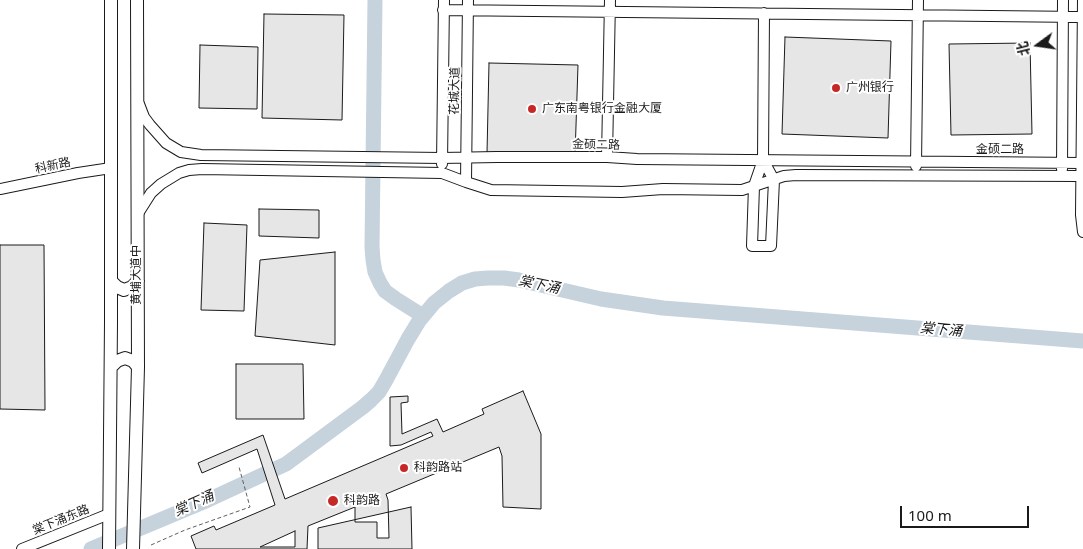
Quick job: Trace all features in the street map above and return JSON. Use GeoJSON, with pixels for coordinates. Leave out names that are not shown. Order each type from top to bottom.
{"type":"FeatureCollection","features":[{"type":"Feature","properties":{"kind":"main road","name":"黄埔大道中"},"geometry":{"type":"LineString","coordinates":[[109,549],[111,0]]}},
{"type":"Feature","properties":{"kind":"main road","name":"黄埔大道中"},"geometry":{"type":"LineString","coordinates":[[133,549],[138,367],[137,0]]}},
{"type":"Feature","properties":{"kind":"main road"},"geometry":{"type":"LineString","coordinates":[[111,281],[117,288],[124,290],[132,287],[138,281]]}},
{"type":"Feature","properties":{"kind":"main road"},"geometry":{"type":"LineString","coordinates":[[111,367],[117,361],[125,358],[133,361],[138,367]]}},
{"type":"Feature","properties":{"kind":"street"},"geometry":{"type":"LineString","coordinates":[[607,157],[610,0]]}},
{"type":"Feature","properties":{"kind":"street"},"geometry":{"type":"LineString","coordinates":[[916,174],[918,0]]}},
{"type":"Feature","properties":{"kind":"street"},"geometry":{"type":"LineString","coordinates":[[1062,176],[1063,0]]}},
{"type":"Feature","properties":{"kind":"street"},"geometry":{"type":"LineString","coordinates":[[1083,0],[1081,162],[1081,215],[1083,232]]}},
{"type":"Feature","properties":{"kind":"street"},"geometry":{"type":"LineString","coordinates":[[444,5],[610,12],[1082,16]]}},
{"type":"Feature","properties":{"kind":"street","name":"花城大道"},"geometry":{"type":"LineString","coordinates":[[442,173],[444,5]]}},
{"type":"Feature","properties":{"kind":"street","name":"花城大道"},"geometry":{"type":"LineString","coordinates":[[466,182],[468,5]]}},
{"type":"Feature","properties":{"kind":"street"},"geometry":{"type":"LineString","coordinates":[[763,160],[774,180],[771,246],[752,246],[754,186],[763,160],[764,13]]}},
{"type":"Feature","properties":{"kind":"street","name":"金硕二路"},"geometry":{"type":"LineString","coordinates":[[137,98],[144,117],[166,143],[187,154],[201,155],[1081,162]]}},
{"type":"Feature","properties":{"kind":"street","name":"科新路"},"geometry":{"type":"LineString","coordinates":[[0,189],[111,168]]}},
{"type":"Feature","properties":{"kind":"street","name":"金硕二路"},"geometry":{"type":"LineString","coordinates":[[137,216],[147,199],[160,184],[172,176],[190,170],[202,169],[442,173],[484,188],[498,190],[622,192],[663,189],[738,190],[791,175],[1081,176]]}},
{"type":"Feature","properties":{"kind":"street","name":"棠下涌东路"},"geometry":{"type":"LineString","coordinates":[[22,549],[109,520]]}},
{"type":"Feature","properties":{"kind":"path"},"geometry":{"type":"LineString","coordinates":[[151,545],[185,530],[250,507],[239,467]]}},
{"type":"Feature","properties":{"kind":"building"},"geometry":{"type":"Polygon","coordinates":[[[264,14],[344,15],[342,120],[262,118],[264,14]]]}},
{"type":"Feature","properties":{"kind":"building","name":"广州银行"},"geometry":{"type":"Polygon","coordinates":[[[785,37],[891,41],[888,138],[782,134],[785,37]]]}},
{"type":"Feature","properties":{"kind":"building"},"geometry":{"type":"Polygon","coordinates":[[[1030,43],[1032,134],[951,135],[949,44],[1030,43]]]}},
{"type":"Feature","properties":{"kind":"building"},"geometry":{"type":"Polygon","coordinates":[[[200,45],[258,47],[257,109],[199,108],[200,45]]]}},
{"type":"Feature","properties":{"kind":"building","name":"广东南粤银行金融大厦"},"geometry":{"type":"Polygon","coordinates":[[[489,63],[578,65],[575,156],[487,153],[489,63]]]}},
{"type":"Feature","properties":{"kind":"building"},"geometry":{"type":"Polygon","coordinates":[[[259,209],[319,210],[319,238],[259,236],[259,209]]]}},
{"type":"Feature","properties":{"kind":"building"},"geometry":{"type":"Polygon","coordinates":[[[204,223],[247,225],[244,311],[201,310],[204,223]]]}},
{"type":"Feature","properties":{"kind":"building"},"geometry":{"type":"Polygon","coordinates":[[[0,245],[44,245],[45,410],[0,409],[0,245]]]}},
{"type":"Feature","properties":{"kind":"building"},"geometry":{"type":"Polygon","coordinates":[[[335,252],[335,345],[255,336],[260,260],[335,252]]]}},
{"type":"Feature","properties":{"kind":"building"},"geometry":{"type":"Polygon","coordinates":[[[236,364],[303,364],[304,419],[236,419],[236,364]]]}},
{"type":"Feature","properties":{"kind":"building","name":"科韵路站"},"geometry":{"type":"Polygon","coordinates":[[[523,391],[541,434],[541,509],[503,507],[502,456],[499,447],[386,494],[388,500],[389,538],[377,538],[377,522],[355,522],[355,507],[308,526],[307,549],[196,549],[191,536],[214,526],[216,530],[275,505],[257,449],[202,473],[198,463],[263,435],[285,499],[433,436],[431,432],[401,445],[390,446],[390,397],[408,396],[408,402],[401,403],[402,434],[437,419],[443,432],[484,414],[482,409],[523,391]],[[295,531],[260,547],[295,547],[295,531]]]}},
{"type":"Feature","properties":{"kind":"building"},"geometry":{"type":"Polygon","coordinates":[[[411,507],[412,549],[318,549],[318,528],[411,507]]]}},
{"type":"Feature","properties":{"kind":"waterway"},"geometry":{"type":"LineString","coordinates":[[375,0],[373,260],[375,272],[385,291],[423,316]]}},
{"type":"Feature","properties":{"kind":"waterway","name":"棠下涌"},"geometry":{"type":"LineString","coordinates":[[91,549],[208,500],[286,464],[371,400],[379,392],[419,321],[434,303],[462,283],[475,279],[504,278],[519,280],[601,299],[663,308],[1083,341]]}},
{"type":"Feature","properties":{"kind":"place","name":"广州银行"},"geometry":{"type":"Point","coordinates":[836,88]}},
{"type":"Feature","properties":{"kind":"place","name":"广东南粤银行金融大厦"},"geometry":{"type":"Point","coordinates":[532,109]}},
{"type":"Feature","properties":{"kind":"place","name":"科韵路站"},"geometry":{"type":"Point","coordinates":[404,468]}},
{"type":"Feature","properties":{"kind":"place","name":"科韵路"},"geometry":{"type":"Point","coordinates":[333,501]}}]}
